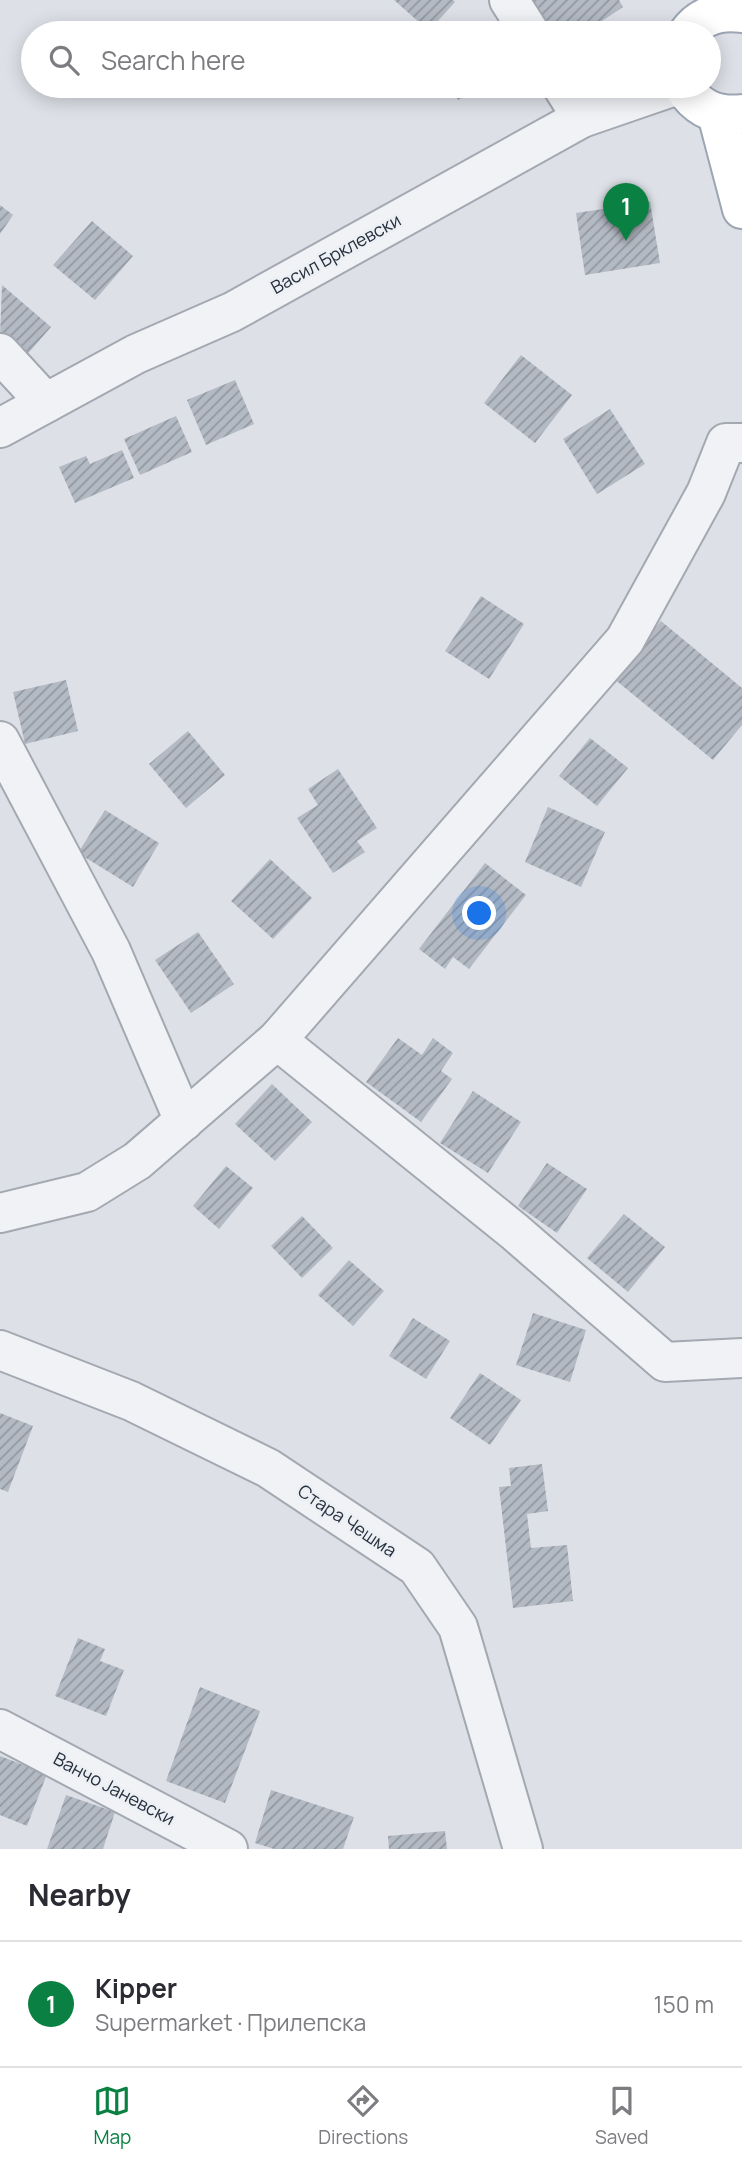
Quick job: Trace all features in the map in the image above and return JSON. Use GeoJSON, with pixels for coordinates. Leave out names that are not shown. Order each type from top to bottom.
{"type":"FeatureCollection","features":[{"type":"Feature","properties":{"kind":"main road"},"geometry":{"type":"LineString","coordinates":[[686,21],[716,13],[742,13]]}},
{"type":"Feature","properties":{"kind":"main road"},"geometry":{"type":"LineString","coordinates":[[693,98],[702,108],[729,114],[742,209]]}},
{"type":"Feature","properties":{"kind":"street"},"geometry":{"type":"LineString","coordinates":[[509,0],[522,21]]}},
{"type":"Feature","properties":{"kind":"street"},"geometry":{"type":"LineString","coordinates":[[570,98],[582,118]]}},
{"type":"Feature","properties":{"kind":"street","name":"Васил Брклевски"},"geometry":{"type":"LineString","coordinates":[[0,428],[136,354],[232,312],[582,118],[640,98]]}},
{"type":"Feature","properties":{"kind":"street"},"geometry":{"type":"LineString","coordinates":[[0,353],[46,403]]}},
{"type":"Feature","properties":{"kind":"street"},"geometry":{"type":"LineString","coordinates":[[0,1213],[87,1192],[137,1161],[277,1040],[625,640],[706,493],[726,443],[742,443]]}},
{"type":"Feature","properties":{"kind":"street"},"geometry":{"type":"LineString","coordinates":[[0,741],[111,951],[184,1121]]}},
{"type":"Feature","properties":{"kind":"street"},"geometry":{"type":"LineString","coordinates":[[277,1040],[515,1232],[666,1362],[742,1358]]}},
{"type":"Feature","properties":{"kind":"street","name":"Стара Чешма"},"geometry":{"type":"LineString","coordinates":[[0,1350],[131,1401],[268,1468],[417,1567],[458,1627],[523,1849]]}},
{"type":"Feature","properties":{"kind":"street","name":"Ванчо Јаневски"},"geometry":{"type":"LineString","coordinates":[[0,1729],[228,1849]]}},
{"type":"Feature","properties":{"kind":"building"},"geometry":{"type":"Polygon","coordinates":[[[394,0],[455,2],[438,21],[418,21],[394,0]]]}},
{"type":"Feature","properties":{"kind":"building"},"geometry":{"type":"Polygon","coordinates":[[[526,0],[619,0],[623,7],[602,21],[540,21],[526,0]]]}},
{"type":"Feature","properties":{"kind":"building"},"geometry":{"type":"Polygon","coordinates":[[[650,202],[660,263],[585,275],[576,213],[650,202]]]}},
{"type":"Feature","properties":{"kind":"building"},"geometry":{"type":"Polygon","coordinates":[[[0,205],[13,215],[0,234],[0,205]]]}},
{"type":"Feature","properties":{"kind":"building"},"geometry":{"type":"Polygon","coordinates":[[[92,221],[133,256],[95,300],[53,265],[92,221]]]}},
{"type":"Feature","properties":{"kind":"building"},"geometry":{"type":"Polygon","coordinates":[[[2,285],[51,327],[24,358],[0,337],[2,285]]]}},
{"type":"Feature","properties":{"kind":"building"},"geometry":{"type":"Polygon","coordinates":[[[521,355],[572,395],[535,443],[484,403],[521,355]]]}},
{"type":"Feature","properties":{"kind":"building"},"geometry":{"type":"Polygon","coordinates":[[[235,380],[254,424],[206,445],[187,400],[235,380]]]}},
{"type":"Feature","properties":{"kind":"building"},"geometry":{"type":"Polygon","coordinates":[[[610,409],[645,464],[597,494],[563,439],[610,409]]]}},
{"type":"Feature","properties":{"kind":"building"},"geometry":{"type":"Polygon","coordinates":[[[176,416],[192,452],[140,475],[124,439],[176,416]]]}},
{"type":"Feature","properties":{"kind":"building"},"geometry":{"type":"Polygon","coordinates":[[[122,450],[134,478],[75,503],[59,467],[86,456],[90,464],[122,450]]]}},
{"type":"Feature","properties":{"kind":"building"},"geometry":{"type":"Polygon","coordinates":[[[481,596],[524,624],[489,679],[445,651],[481,596]]]}},
{"type":"Feature","properties":{"kind":"building"},"geometry":{"type":"Polygon","coordinates":[[[661,621],[742,688],[742,725],[713,760],[613,678],[661,621]]]}},
{"type":"Feature","properties":{"kind":"building"},"geometry":{"type":"Polygon","coordinates":[[[66,680],[78,731],[25,744],[13,692],[66,680]]]}},
{"type":"Feature","properties":{"kind":"building"},"geometry":{"type":"Polygon","coordinates":[[[188,731],[225,775],[186,808],[149,764],[188,731]]]}},
{"type":"Feature","properties":{"kind":"building"},"geometry":{"type":"Polygon","coordinates":[[[590,738],[628,768],[597,806],[559,776],[590,738]]]}},
{"type":"Feature","properties":{"kind":"building"},"geometry":{"type":"Polygon","coordinates":[[[338,769],[377,828],[357,841],[365,852],[333,873],[297,818],[318,805],[308,789],[338,769]]]}},
{"type":"Feature","properties":{"kind":"building"},"geometry":{"type":"Polygon","coordinates":[[[548,807],[605,832],[581,887],[525,862],[548,807]]]}},
{"type":"Feature","properties":{"kind":"building"},"geometry":{"type":"Polygon","coordinates":[[[105,810],[159,843],[133,887],[78,853],[105,810]]]}},
{"type":"Feature","properties":{"kind":"building"},"geometry":{"type":"Polygon","coordinates":[[[270,859],[312,898],[273,939],[231,901],[270,859]]]}},
{"type":"Feature","properties":{"kind":"building"},"geometry":{"type":"Polygon","coordinates":[[[485,863],[526,895],[469,969],[453,957],[445,969],[419,949],[485,863]]]}},
{"type":"Feature","properties":{"kind":"building"},"geometry":{"type":"Polygon","coordinates":[[[198,932],[234,984],[191,1013],[155,960],[198,932]]]}},
{"type":"Feature","properties":{"kind":"building"},"geometry":{"type":"Polygon","coordinates":[[[398,1038],[422,1055],[433,1038],[453,1053],[441,1071],[452,1079],[421,1122],[366,1082],[398,1038]]]}},
{"type":"Feature","properties":{"kind":"building"},"geometry":{"type":"Polygon","coordinates":[[[272,1084],[312,1122],[275,1161],[235,1124],[272,1084]]]}},
{"type":"Feature","properties":{"kind":"building"},"geometry":{"type":"Polygon","coordinates":[[[473,1091],[521,1122],[488,1173],[440,1143],[473,1091]]]}},
{"type":"Feature","properties":{"kind":"building"},"geometry":{"type":"Polygon","coordinates":[[[547,1163],[587,1189],[557,1233],[518,1206],[547,1163]]]}},
{"type":"Feature","properties":{"kind":"building"},"geometry":{"type":"Polygon","coordinates":[[[226,1166],[253,1188],[219,1229],[193,1206],[226,1166]]]}},
{"type":"Feature","properties":{"kind":"building"},"geometry":{"type":"Polygon","coordinates":[[[624,1214],[665,1247],[628,1292],[587,1258],[624,1214]]]}},
{"type":"Feature","properties":{"kind":"building"},"geometry":{"type":"Polygon","coordinates":[[[302,1216],[333,1248],[302,1278],[271,1246],[302,1216]]]}},
{"type":"Feature","properties":{"kind":"building"},"geometry":{"type":"Polygon","coordinates":[[[349,1260],[384,1291],[353,1326],[318,1295],[349,1260]]]}},
{"type":"Feature","properties":{"kind":"building"},"geometry":{"type":"Polygon","coordinates":[[[533,1313],[586,1330],[570,1382],[516,1365],[533,1313]]]}},
{"type":"Feature","properties":{"kind":"building"},"geometry":{"type":"Polygon","coordinates":[[[413,1318],[450,1341],[426,1379],[389,1356],[413,1318]]]}},
{"type":"Feature","properties":{"kind":"building"},"geometry":{"type":"Polygon","coordinates":[[[480,1373],[521,1400],[490,1445],[450,1418],[480,1373]]]}},
{"type":"Feature","properties":{"kind":"building"},"geometry":{"type":"Polygon","coordinates":[[[0,1413],[33,1426],[8,1492],[0,1489],[0,1413]]]}},
{"type":"Feature","properties":{"kind":"building"},"geometry":{"type":"Polygon","coordinates":[[[542,1464],[548,1511],[527,1514],[531,1548],[567,1545],[573,1601],[513,1608],[499,1487],[511,1486],[509,1468],[542,1464]]]}},
{"type":"Feature","properties":{"kind":"building"},"geometry":{"type":"Polygon","coordinates":[[[78,1638],[105,1649],[100,1661],[124,1670],[106,1716],[55,1696],[78,1638]]]}},
{"type":"Feature","properties":{"kind":"building"},"geometry":{"type":"Polygon","coordinates":[[[200,1687],[260,1711],[225,1803],[166,1781],[200,1687]]]}},
{"type":"Feature","properties":{"kind":"building"},"geometry":{"type":"Polygon","coordinates":[[[0,1756],[47,1774],[27,1826],[0,1815],[0,1756]]]}},
{"type":"Feature","properties":{"kind":"building"},"geometry":{"type":"Polygon","coordinates":[[[271,1790],[354,1817],[343,1849],[274,1849],[255,1843],[271,1790]]]}},
{"type":"Feature","properties":{"kind":"building"},"geometry":{"type":"Polygon","coordinates":[[[66,1795],[115,1812],[103,1849],[47,1849],[66,1795]]]}},
{"type":"Feature","properties":{"kind":"building"},"geometry":{"type":"Polygon","coordinates":[[[445,1831],[447,1849],[389,1849],[388,1836],[445,1831]]]}},
{"type":"Feature","properties":{"kind":"place","name":"Kipper"},"geometry":{"type":"Point","coordinates":[626,241]}}]}
